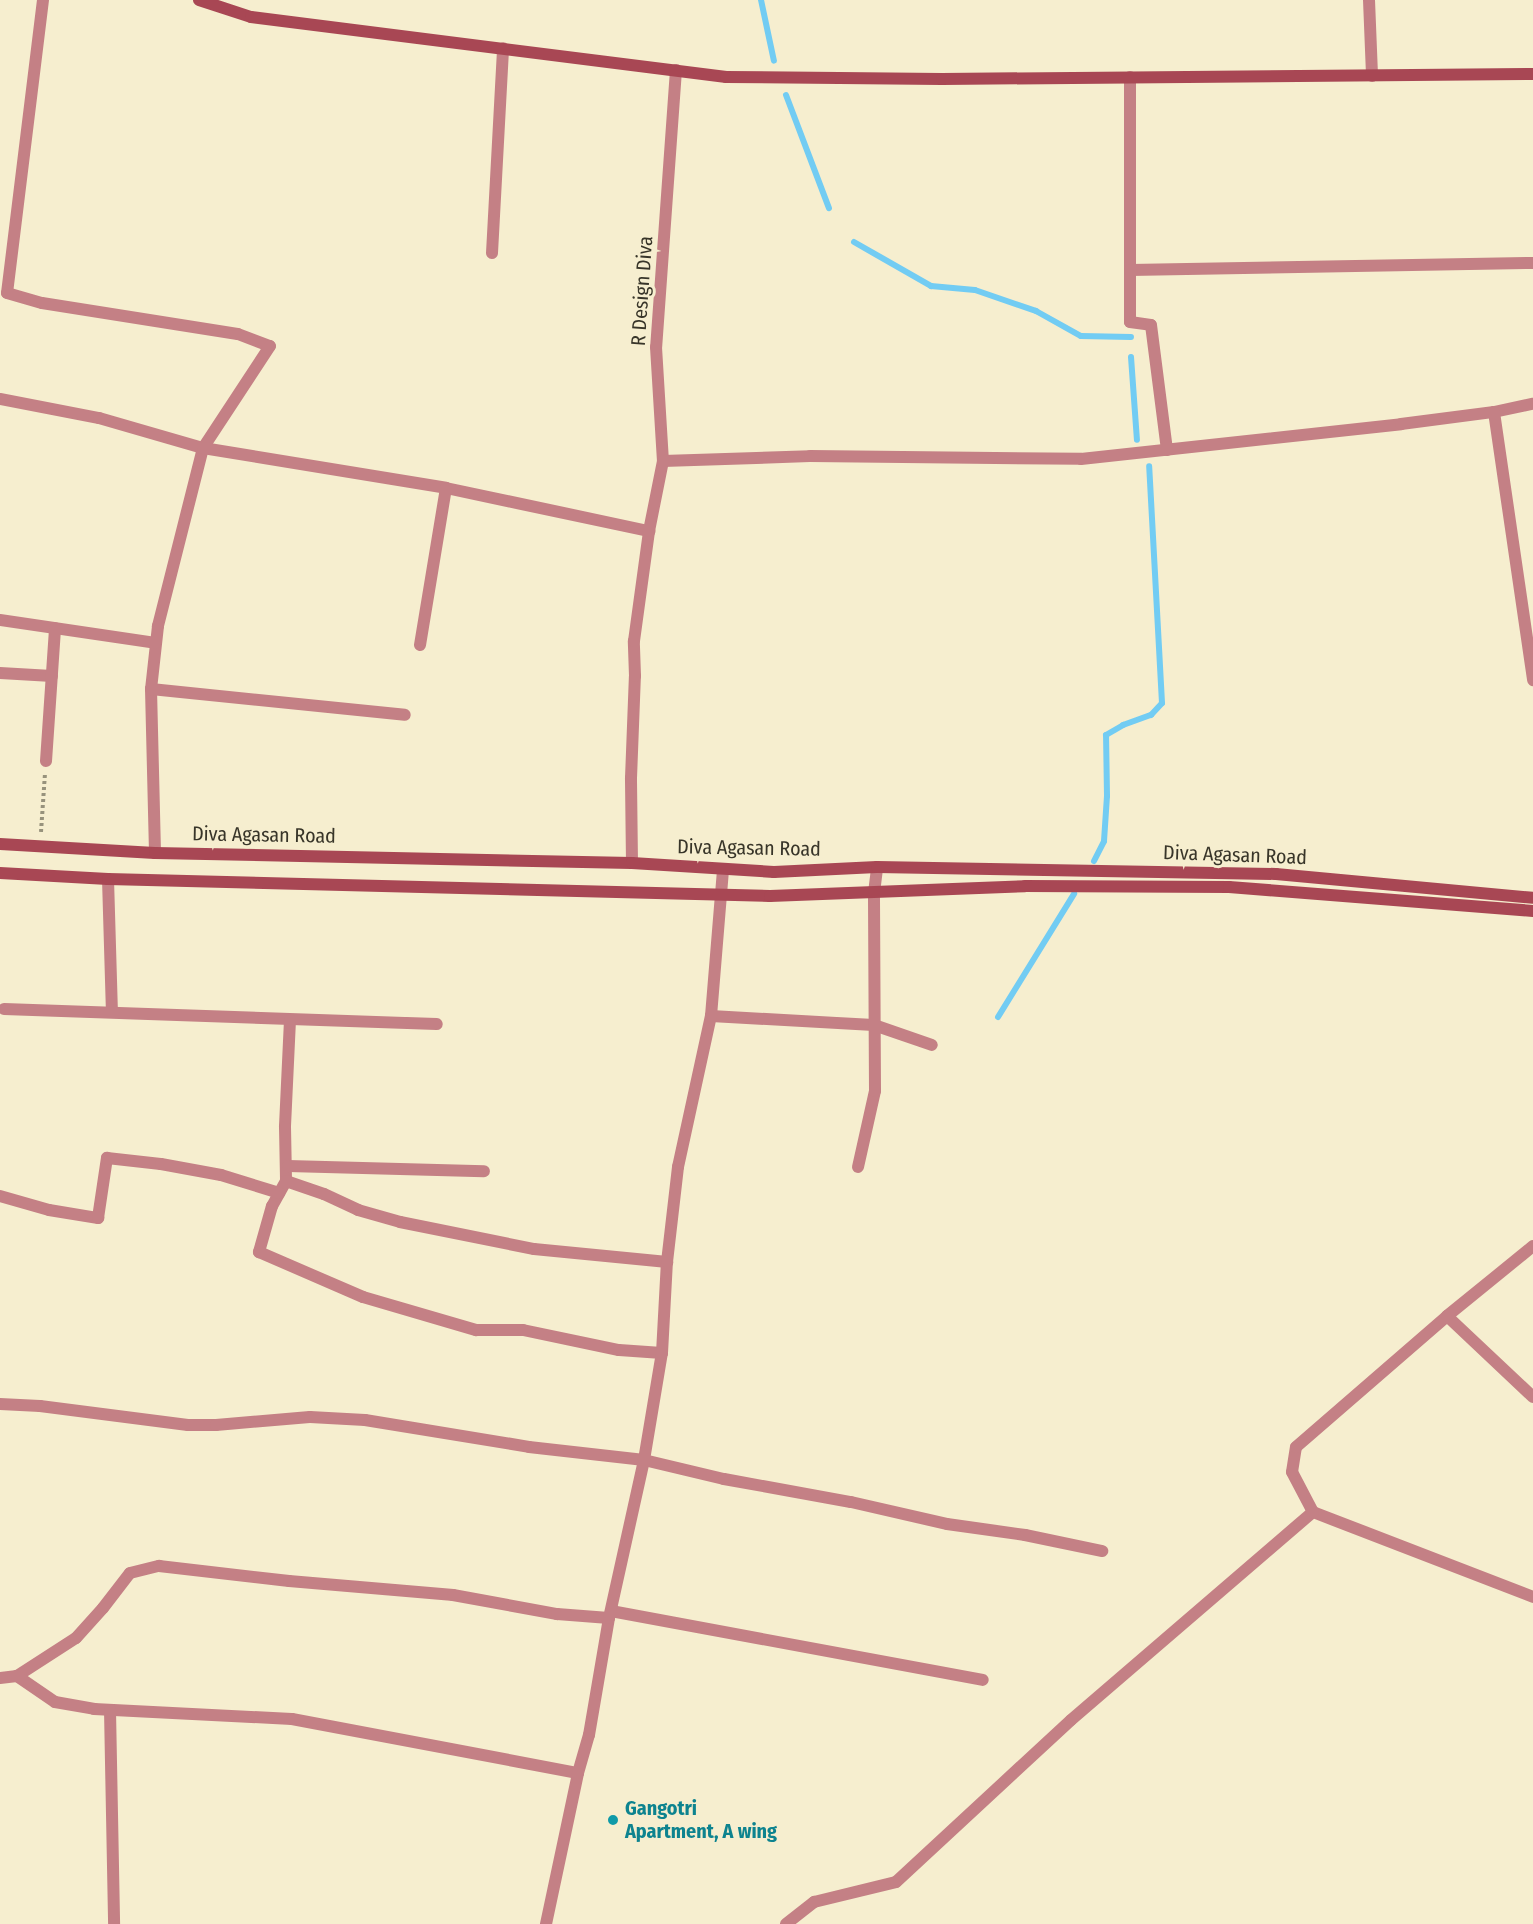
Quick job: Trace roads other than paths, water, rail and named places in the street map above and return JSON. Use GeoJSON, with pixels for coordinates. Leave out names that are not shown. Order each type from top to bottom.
{"type":"FeatureCollection","features":[{"type":"Feature","properties":{"kind":"street"},"geometry":{"type":"LineString","coordinates":[[44,0],[7,293],[42,303],[238,334],[270,346],[203,448],[155,643],[152,689],[155,853]]}},
{"type":"Feature","properties":{"kind":"street"},"geometry":{"type":"LineString","coordinates":[[199,0],[218,3],[251,17],[726,78],[1130,78],[1533,74]]}},
{"type":"Feature","properties":{"kind":"street"},"geometry":{"type":"LineString","coordinates":[[1369,0],[1372,76]]}},
{"type":"Feature","properties":{"kind":"street"},"geometry":{"type":"LineString","coordinates":[[492,253],[503,48]]}},
{"type":"Feature","properties":{"kind":"street","name":"R Design Diva"},"geometry":{"type":"LineString","coordinates":[[632,863],[634,641],[649,531],[663,461],[656,347],[676,70]]}},
{"type":"Feature","properties":{"kind":"street"},"geometry":{"type":"LineString","coordinates":[[1130,78],[1130,322],[1151,325],[1167,450]]}},
{"type":"Feature","properties":{"kind":"street"},"geometry":{"type":"LineString","coordinates":[[1130,270],[1533,263]]}},
{"type":"Feature","properties":{"kind":"street"},"geometry":{"type":"LineString","coordinates":[[0,399],[99,418],[203,448],[446,488],[649,531]]}},
{"type":"Feature","properties":{"kind":"street"},"geometry":{"type":"LineString","coordinates":[[663,461],[810,456],[1080,459],[1494,412],[1533,404]]}},
{"type":"Feature","properties":{"kind":"street"},"geometry":{"type":"LineString","coordinates":[[1494,412],[1533,680]]}},
{"type":"Feature","properties":{"kind":"street"},"geometry":{"type":"LineString","coordinates":[[420,645],[446,488]]}},
{"type":"Feature","properties":{"kind":"street"},"geometry":{"type":"LineString","coordinates":[[0,620],[155,643]]}},
{"type":"Feature","properties":{"kind":"street"},"geometry":{"type":"LineString","coordinates":[[46,761],[55,628]]}},
{"type":"Feature","properties":{"kind":"street"},"geometry":{"type":"LineString","coordinates":[[0,673],[52,676]]}},
{"type":"Feature","properties":{"kind":"street"},"geometry":{"type":"LineString","coordinates":[[152,689],[405,715]]}},
{"type":"Feature","properties":{"kind":"street","name":"Diva Agasan Road"},"geometry":{"type":"LineString","coordinates":[[0,844],[155,853],[632,863],[774,872],[877,867],[1276,874],[1533,898]]}},
{"type":"Feature","properties":{"kind":"street"},"geometry":{"type":"LineString","coordinates":[[858,1167],[875,1091],[874,893],[877,867]]}},
{"type":"Feature","properties":{"kind":"street"},"geometry":{"type":"LineString","coordinates":[[546,1924],[578,1773],[589,1735],[610,1615],[644,1460],[662,1353],[667,1262],[678,1167],[711,1016],[723,868]]}},
{"type":"Feature","properties":{"kind":"street"},"geometry":{"type":"LineString","coordinates":[[0,873],[108,879],[721,895],[874,893],[1025,886],[1229,887],[1533,911]]}},
{"type":"Feature","properties":{"kind":"street"},"geometry":{"type":"LineString","coordinates":[[108,879],[112,1011]]}},
{"type":"Feature","properties":{"kind":"street"},"geometry":{"type":"LineString","coordinates":[[4,1009],[437,1024]]}},
{"type":"Feature","properties":{"kind":"street"},"geometry":{"type":"LineString","coordinates":[[711,1016],[874,1024],[932,1045]]}},
{"type":"Feature","properties":{"kind":"street"},"geometry":{"type":"LineString","coordinates":[[290,1020],[285,1127],[288,1166],[286,1181],[272,1206],[259,1252],[363,1297],[476,1330],[523,1330],[619,1350],[662,1353]]}},
{"type":"Feature","properties":{"kind":"street"},"geometry":{"type":"LineString","coordinates":[[0,1196],[49,1210],[98,1218],[107,1158],[161,1164],[221,1176],[279,1193]]}},
{"type":"Feature","properties":{"kind":"street"},"geometry":{"type":"LineString","coordinates":[[288,1166],[484,1171]]}},
{"type":"Feature","properties":{"kind":"street"},"geometry":{"type":"LineString","coordinates":[[286,1181],[324,1194],[358,1210],[400,1222],[534,1249],[667,1262]]}},
{"type":"Feature","properties":{"kind":"street"},"geometry":{"type":"LineString","coordinates":[[1533,1246],[1447,1316],[1296,1447],[1292,1472],[1313,1512],[1533,1597]]}},
{"type":"Feature","properties":{"kind":"street"},"geometry":{"type":"LineString","coordinates":[[1447,1316],[1533,1397]]}},
{"type":"Feature","properties":{"kind":"street"},"geometry":{"type":"LineString","coordinates":[[0,1404],[40,1406],[188,1425],[216,1425],[310,1417],[365,1420],[529,1447],[644,1460],[724,1479],[851,1502],[947,1524],[1025,1535],[1102,1551]]}},
{"type":"Feature","properties":{"kind":"street"},"geometry":{"type":"LineString","coordinates":[[786,1924],[814,1902],[896,1882],[1071,1720],[1313,1512]]}},
{"type":"Feature","properties":{"kind":"street"},"geometry":{"type":"LineString","coordinates":[[0,1678],[17,1676],[76,1638],[104,1608],[130,1573],[152,1566],[453,1595],[557,1614],[610,1615],[983,1680]]}},
{"type":"Feature","properties":{"kind":"street"},"geometry":{"type":"LineString","coordinates":[[17,1676],[55,1702],[110,1710],[292,1719],[578,1773]]}},
{"type":"Feature","properties":{"kind":"street"},"geometry":{"type":"LineString","coordinates":[[110,1710],[114,1924]]}},
{"type":"Feature","properties":{"kind":"waterway"},"geometry":{"type":"LineString","coordinates":[[761,0],[774,61]]}},
{"type":"Feature","properties":{"kind":"waterway"},"geometry":{"type":"LineString","coordinates":[[786,95],[829,208]]}},
{"type":"Feature","properties":{"kind":"waterway"},"geometry":{"type":"LineString","coordinates":[[854,242],[931,286],[975,290],[1036,311],[1081,336],[1131,337]]}},
{"type":"Feature","properties":{"kind":"waterway"},"geometry":{"type":"LineString","coordinates":[[1131,357],[1137,440]]}},
{"type":"Feature","properties":{"kind":"waterway"},"geometry":{"type":"LineString","coordinates":[[1094,861],[1104,841],[1107,796],[1106,735],[1123,725],[1151,715],[1162,703],[1149,466]]}},
{"type":"Feature","properties":{"kind":"waterway"},"geometry":{"type":"LineString","coordinates":[[998,1017],[1074,894]]}},
{"type":"Feature","properties":{"kind":"place","name":"Gangotri Apartment, A wing"},"geometry":{"type":"Point","coordinates":[613,1820]}}]}
